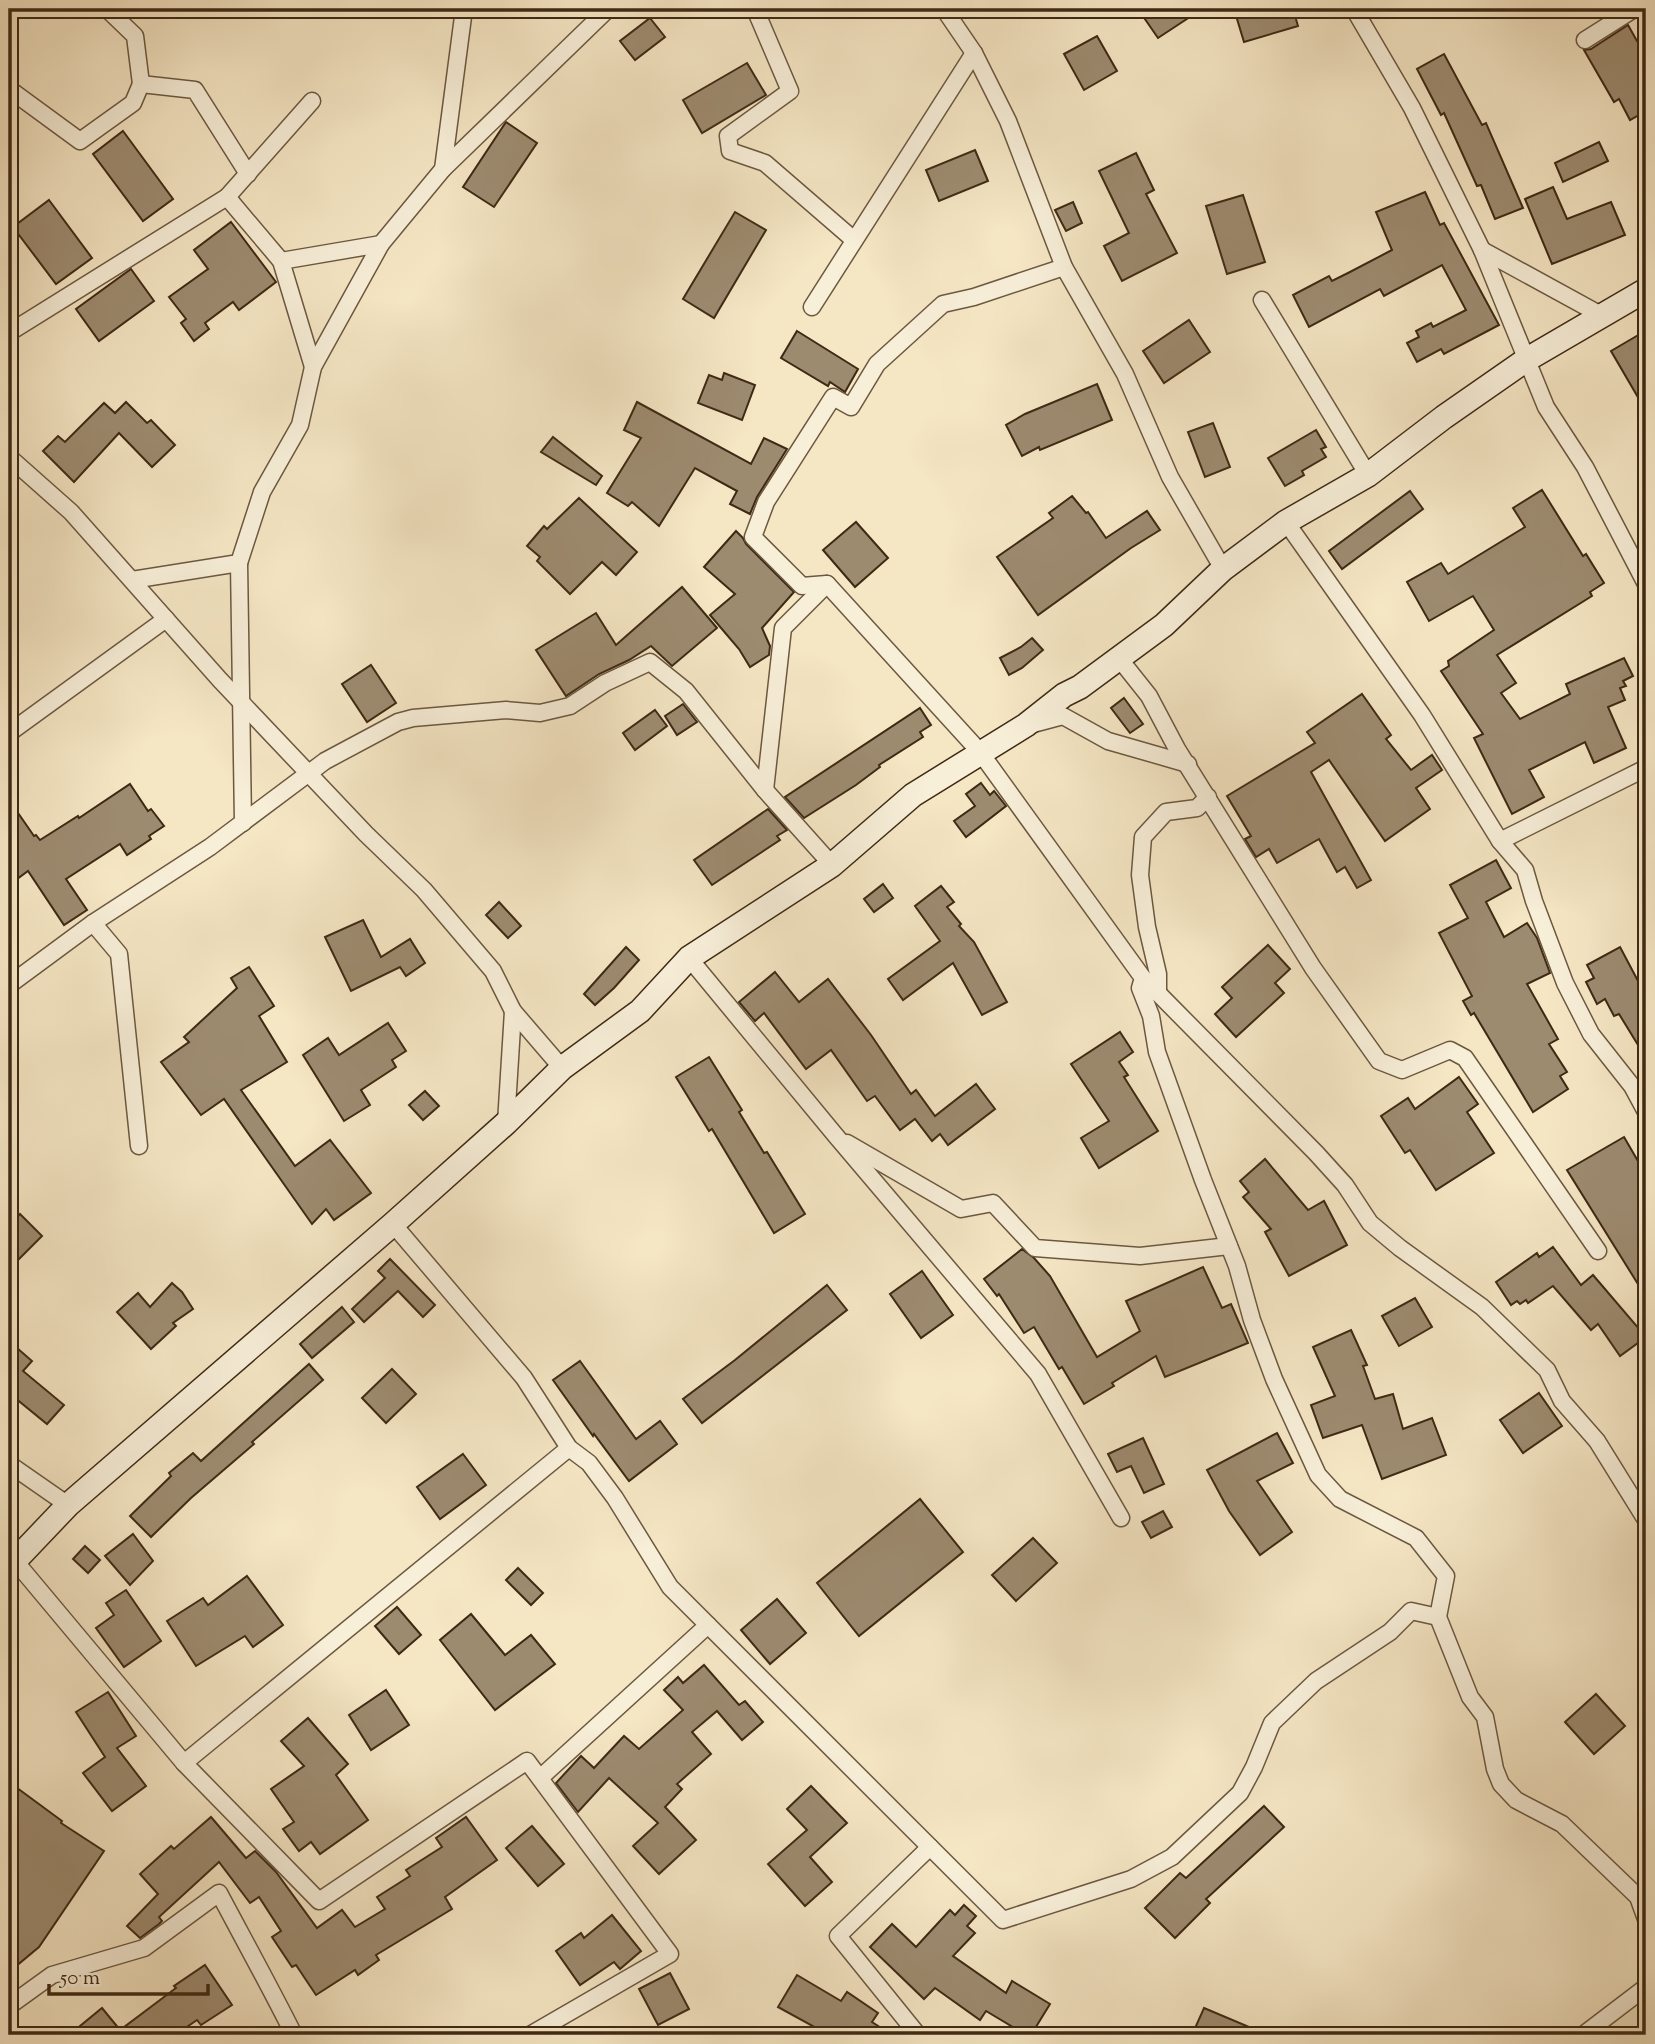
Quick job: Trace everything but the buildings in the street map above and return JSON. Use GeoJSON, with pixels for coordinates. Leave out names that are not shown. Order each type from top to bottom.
{"type":"FeatureCollection","features":[{"type":"Feature","properties":{"kind":"street"},"geometry":{"type":"LineString","coordinates":[[9,89],[80,141],[133,103],[141,84],[135,36],[107,9]]}},
{"type":"Feature","properties":{"kind":"street"},"geometry":{"type":"LineString","coordinates":[[443,169],[464,9]]}},
{"type":"Feature","properties":{"kind":"street"},"geometry":{"type":"LineString","coordinates":[[755,9],[790,91],[728,136],[730,151],[765,163],[854,240]]}},
{"type":"Feature","properties":{"kind":"street"},"geometry":{"type":"LineString","coordinates":[[944,9],[974,53],[1008,121],[1064,267],[1125,374],[1170,477],[1223,569]]}},
{"type":"Feature","properties":{"kind":"street"},"geometry":{"type":"LineString","coordinates":[[1354,9],[1412,108],[1482,250],[1546,407],[1584,467],[1646,584]]}},
{"type":"Feature","properties":{"kind":"street"},"geometry":{"type":"LineString","coordinates":[[1584,40],[1634,9]]}},
{"type":"Feature","properties":{"kind":"street"},"geometry":{"type":"LineString","coordinates":[[243,823],[239,563],[262,492],[300,425],[313,367],[381,244],[443,169],[601,11]]}},
{"type":"Feature","properties":{"kind":"street"},"geometry":{"type":"LineString","coordinates":[[812,307],[974,53]]}},
{"type":"Feature","properties":{"kind":"street"},"geometry":{"type":"LineString","coordinates":[[141,84],[195,90],[248,174]]}},
{"type":"Feature","properties":{"kind":"street"},"geometry":{"type":"LineString","coordinates":[[11,326],[227,197],[312,101]]}},
{"type":"Feature","properties":{"kind":"street"},"geometry":{"type":"LineString","coordinates":[[227,197],[281,261],[313,367]]}},
{"type":"Feature","properties":{"kind":"street"},"geometry":{"type":"LineString","coordinates":[[281,261],[381,244]]}},
{"type":"Feature","properties":{"kind":"street"},"geometry":{"type":"LineString","coordinates":[[1482,250],[1601,315]]}},
{"type":"Feature","properties":{"kind":"street"},"geometry":{"type":"LineString","coordinates":[[827,584],[802,586],[753,537],[766,502],[833,397],[851,407],[877,364],[943,304],[974,297],[1064,267]]}},
{"type":"Feature","properties":{"kind":"street"},"geometry":{"type":"LineString","coordinates":[[530,2035],[670,1954],[527,1761],[319,1901],[184,1763],[12,1564],[68,1505],[393,1224],[506,1123],[562,1068],[640,1011],[689,958],[832,865],[913,795],[1026,725],[1064,695],[1080,687],[1164,625],[1223,569],[1286,522],[1368,474],[1526,360],[1646,290]]}},
{"type":"Feature","properties":{"kind":"street"},"geometry":{"type":"LineString","coordinates":[[1262,300],[1368,474]]}},
{"type":"Feature","properties":{"kind":"street"},"geometry":{"type":"LineString","coordinates":[[9,457],[71,512],[308,774],[424,890],[493,971],[513,1011],[562,1068]]}},
{"type":"Feature","properties":{"kind":"street"},"geometry":{"type":"LineString","coordinates":[[1286,522],[1422,715],[1500,842],[1525,870],[1564,983],[1591,1034],[1633,1086],[1646,1112]]}},
{"type":"Feature","properties":{"kind":"street"},"geometry":{"type":"LineString","coordinates":[[132,580],[239,563]]}},
{"type":"Feature","properties":{"kind":"street"},"geometry":{"type":"LineString","coordinates":[[827,584],[980,752],[1143,978],[1345,1185],[1370,1223],[1482,1307],[1547,1370],[1562,1401],[1597,1441],[1646,1520]]}},
{"type":"Feature","properties":{"kind":"street"},"geometry":{"type":"LineString","coordinates":[[765,790],[783,628],[827,584]]}},
{"type":"Feature","properties":{"kind":"street"},"geometry":{"type":"LineString","coordinates":[[9,733],[166,619]]}},
{"type":"Feature","properties":{"kind":"street"},"geometry":{"type":"LineString","coordinates":[[1118,657],[1149,696],[1177,749],[1313,968],[1379,1061],[1402,1070],[1450,1050],[1465,1058],[1598,1251]]}},
{"type":"Feature","properties":{"kind":"street"},"geometry":{"type":"LineString","coordinates":[[9,985],[93,923],[210,847],[325,761],[398,722],[413,718],[506,710],[540,713],[570,706],[605,683],[650,662],[686,691],[765,790],[832,865]]}},
{"type":"Feature","properties":{"kind":"street"},"geometry":{"type":"LineString","coordinates":[[1026,725],[1063,716],[1108,741],[1188,764]]}},
{"type":"Feature","properties":{"kind":"street"},"geometry":{"type":"LineString","coordinates":[[1500,842],[1646,768]]}},
{"type":"Feature","properties":{"kind":"street"},"geometry":{"type":"LineString","coordinates":[[1158,993],[1158,974],[1147,927],[1140,875],[1143,837],[1166,812],[1196,808],[1208,797]]}},
{"type":"Feature","properties":{"kind":"street"},"geometry":{"type":"LineString","coordinates":[[93,923],[119,954],[139,1146]]}},
{"type":"Feature","properties":{"kind":"street"},"geometry":{"type":"LineString","coordinates":[[689,958],[1038,1374],[1121,1518]]}},
{"type":"Feature","properties":{"kind":"street"},"geometry":{"type":"LineString","coordinates":[[1143,978],[1140,988],[1151,1016],[1157,1052],[1179,1117],[1229,1246],[1274,1379],[1318,1475],[1340,1499],[1416,1538],[1446,1576],[1438,1617],[1470,1697],[1485,1717],[1495,1769],[1501,1784],[1516,1800],[1562,1824],[1642,1896],[1646,1919]]}},
{"type":"Feature","properties":{"kind":"street"},"geometry":{"type":"LineString","coordinates":[[506,1123],[513,1011]]}},
{"type":"Feature","properties":{"kind":"street"},"geometry":{"type":"LineString","coordinates":[[836,1136],[961,1209],[993,1203],[1035,1248],[1140,1256],[1229,1246]]}},
{"type":"Feature","properties":{"kind":"street"},"geometry":{"type":"LineString","coordinates":[[393,1224],[524,1378],[569,1448],[589,1462],[615,1498],[670,1587],[1003,1920],[1131,1879],[1172,1857],[1240,1793],[1254,1768],[1272,1723],[1316,1681],[1390,1632],[1411,1611],[1438,1617]]}},
{"type":"Feature","properties":{"kind":"street"},"geometry":{"type":"LineString","coordinates":[[184,1763],[569,1448]]}},
{"type":"Feature","properties":{"kind":"street"},"geometry":{"type":"LineString","coordinates":[[9,1464],[68,1505]]}},
{"type":"Feature","properties":{"kind":"street"},"geometry":{"type":"LineString","coordinates":[[540,1779],[708,1625]]}},
{"type":"Feature","properties":{"kind":"street"},"geometry":{"type":"LineString","coordinates":[[918,2035],[838,1936],[930,1847]]}},
{"type":"Feature","properties":{"kind":"street"},"geometry":{"type":"LineString","coordinates":[[9,2006],[52,1975],[144,1948],[219,1893],[294,2035]]}},
{"type":"Feature","properties":{"kind":"street"},"geometry":{"type":"LineString","coordinates":[[1583,2035],[1646,1987]]}}]}
